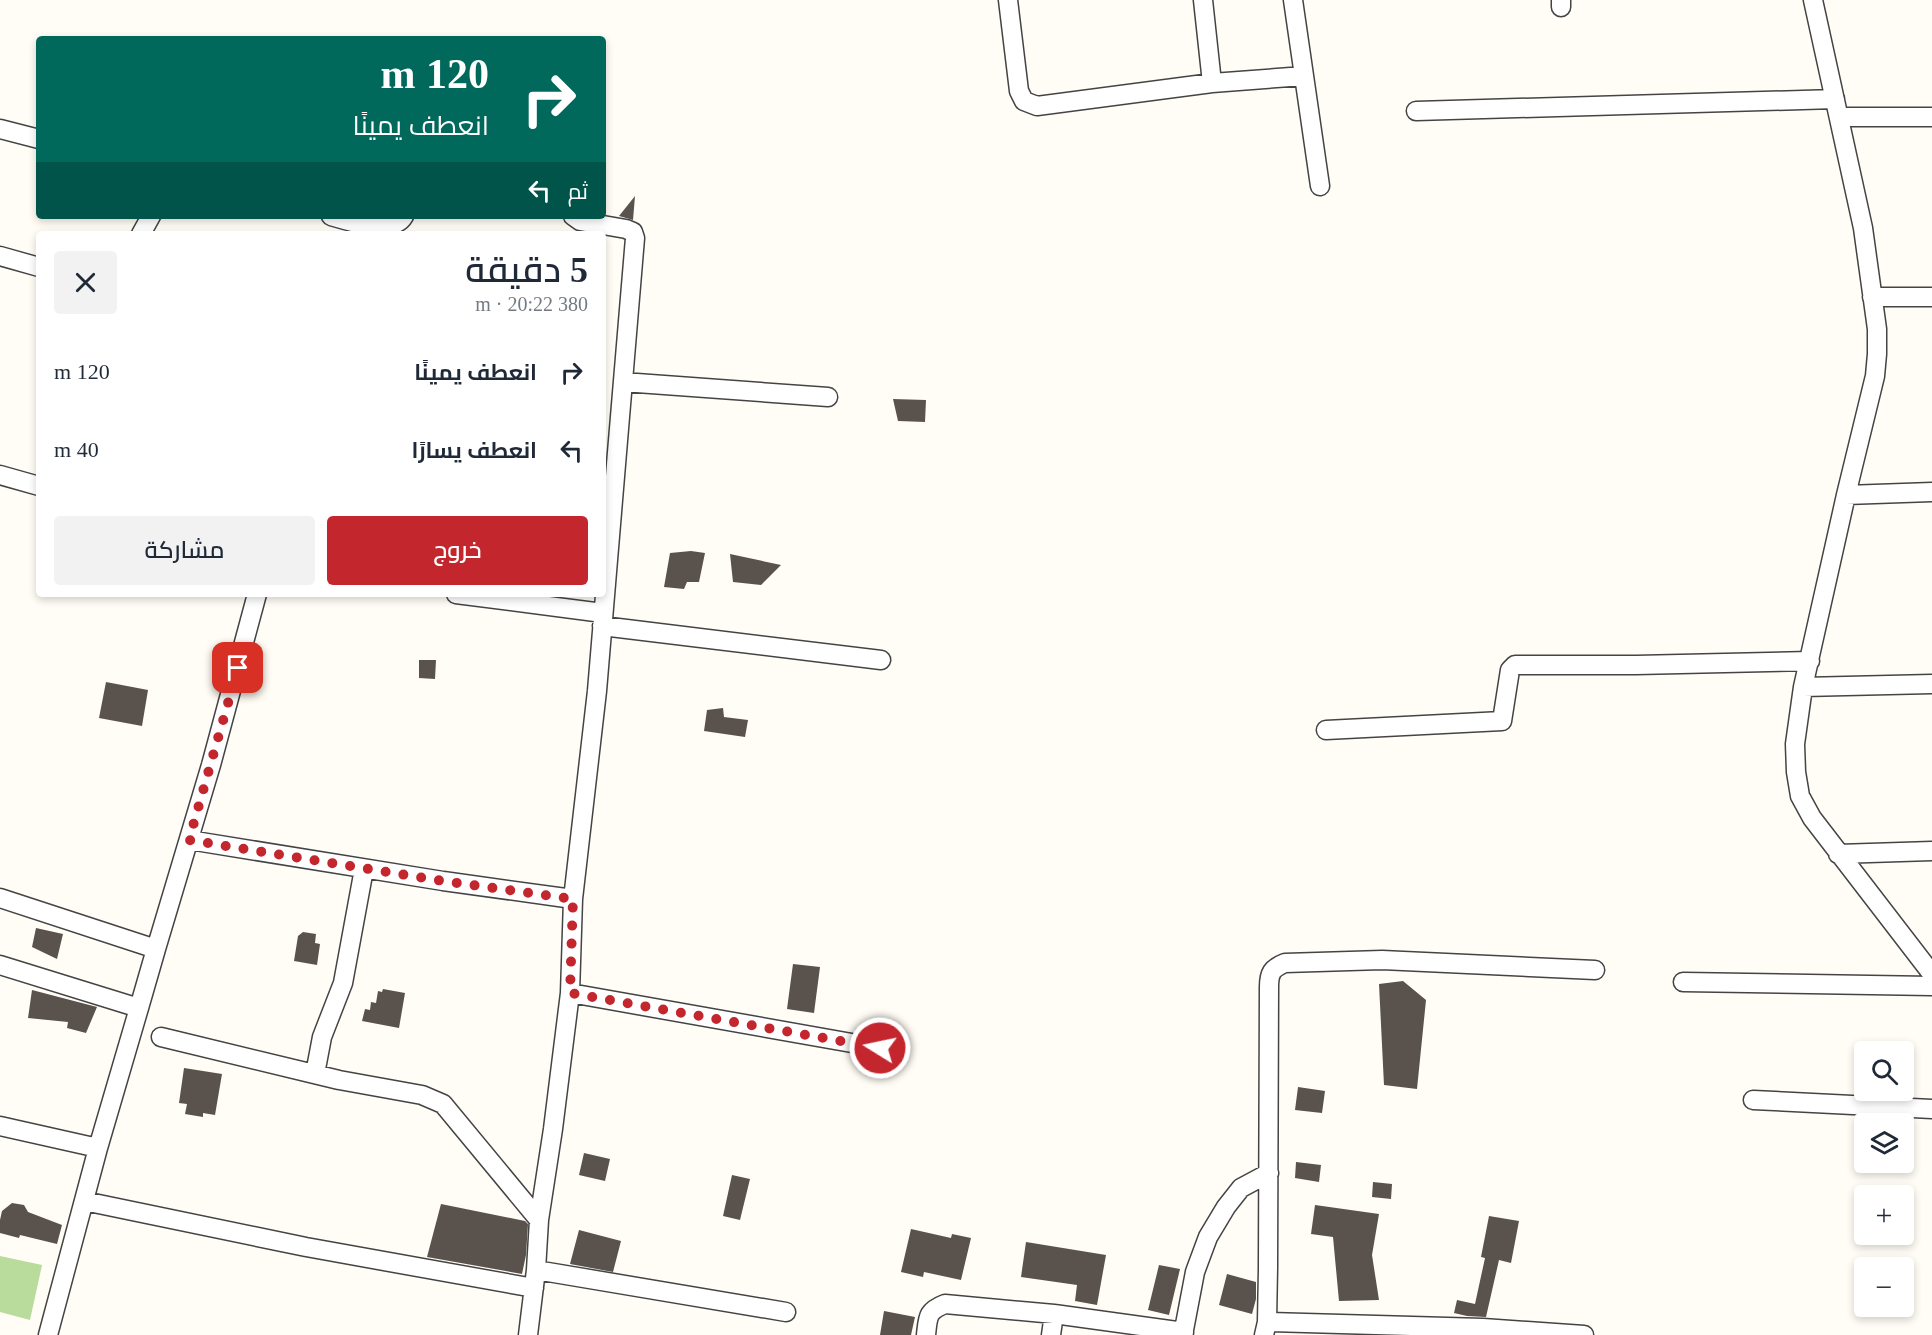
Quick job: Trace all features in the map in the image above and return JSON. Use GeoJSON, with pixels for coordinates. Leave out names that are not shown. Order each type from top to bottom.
{"type":"FeatureCollection","features":[{"type":"Feature","properties":{"kind":"street"},"geometry":{"type":"LineString","coordinates":[[1008,0],[1019,90],[1024,101],[1036,106],[1212,83],[1304,76]]}},
{"type":"Feature","properties":{"kind":"street"},"geometry":{"type":"LineString","coordinates":[[1203,0],[1212,83]]}},
{"type":"Feature","properties":{"kind":"street"},"geometry":{"type":"LineString","coordinates":[[1293,0],[1320,186]]}},
{"type":"Feature","properties":{"kind":"street"},"geometry":{"type":"LineString","coordinates":[[1813,0],[1863,228],[1877,346],[1875,376],[1803,687],[1795,744],[1796,772],[1800,796],[1812,818],[1932,974]]}},
{"type":"Feature","properties":{"kind":"street"},"geometry":{"type":"LineString","coordinates":[[1416,111],[1835,99]]}},
{"type":"Feature","properties":{"kind":"street"},"geometry":{"type":"LineString","coordinates":[[1839,117],[1932,117]]}},
{"type":"Feature","properties":{"kind":"street"},"geometry":{"type":"LineString","coordinates":[[0,129],[36,138]]}},
{"type":"Feature","properties":{"kind":"street"},"geometry":{"type":"LineString","coordinates":[[343,219],[372,226],[390,226],[402,219]]}},
{"type":"Feature","properties":{"kind":"street"},"geometry":{"type":"LineString","coordinates":[[577,219],[626,229],[633,232],[635,238],[606,583]]}},
{"type":"Feature","properties":{"kind":"street"},"geometry":{"type":"LineString","coordinates":[[0,256],[36,266]]}},
{"type":"Feature","properties":{"kind":"street"},"geometry":{"type":"LineString","coordinates":[[1872,297],[1932,297]]}},
{"type":"Feature","properties":{"kind":"street"},"geometry":{"type":"LineString","coordinates":[[623,382],[828,398]]}},
{"type":"Feature","properties":{"kind":"street"},"geometry":{"type":"LineString","coordinates":[[0,475],[36,485]]}},
{"type":"Feature","properties":{"kind":"street"},"geometry":{"type":"LineString","coordinates":[[1846,495],[1932,492]]}},
{"type":"Feature","properties":{"kind":"street"},"geometry":{"type":"LineString","coordinates":[[48,1335],[98,1148],[189,840],[256,597]]}},
{"type":"Feature","properties":{"kind":"street"},"geometry":{"type":"LineString","coordinates":[[474,597],[603,619],[881,660]]}},
{"type":"Feature","properties":{"kind":"street"},"geometry":{"type":"LineString","coordinates":[[528,1335],[539,1220],[570,993],[573,899],[597,692],[605,597]]}},
{"type":"Feature","properties":{"kind":"street"},"geometry":{"type":"LineString","coordinates":[[1326,730],[1502,721],[1510,670],[1515,665],[1636,665],[1810,660]]}},
{"type":"Feature","properties":{"kind":"street"},"geometry":{"type":"LineString","coordinates":[[1803,687],[1932,684]]}},
{"type":"Feature","properties":{"kind":"street"},"geometry":{"type":"LineString","coordinates":[[189,840],[364,869],[573,899]]}},
{"type":"Feature","properties":{"kind":"street"},"geometry":{"type":"LineString","coordinates":[[1838,854],[1932,851]]}},
{"type":"Feature","properties":{"kind":"street"},"geometry":{"type":"LineString","coordinates":[[315,1074],[322,1037],[343,983],[364,869]]}},
{"type":"Feature","properties":{"kind":"street"},"geometry":{"type":"LineString","coordinates":[[0,898],[156,949]]}},
{"type":"Feature","properties":{"kind":"street"},"geometry":{"type":"LineString","coordinates":[[1584,1335],[1483,1328],[1266,1329],[1269,976],[1274,968],[1285,963],[1382,960],[1595,970]]}},
{"type":"Feature","properties":{"kind":"street"},"geometry":{"type":"LineString","coordinates":[[0,965],[139,1008]]}},
{"type":"Feature","properties":{"kind":"street"},"geometry":{"type":"LineString","coordinates":[[1683,982],[1932,986]]}},
{"type":"Feature","properties":{"kind":"street"},"geometry":{"type":"LineString","coordinates":[[570,993],[880,1048]]}},
{"type":"Feature","properties":{"kind":"street"},"geometry":{"type":"LineString","coordinates":[[161,1037],[315,1074],[422,1095],[443,1104],[539,1220]]}},
{"type":"Feature","properties":{"kind":"street"},"geometry":{"type":"LineString","coordinates":[[1753,1100],[1932,1109]]}},
{"type":"Feature","properties":{"kind":"street"},"geometry":{"type":"LineString","coordinates":[[0,1126],[98,1148]]}},
{"type":"Feature","properties":{"kind":"street"},"geometry":{"type":"LineString","coordinates":[[926,1335],[928,1316],[934,1308],[945,1304],[1054,1314],[1184,1333],[1196,1272],[1208,1237],[1241,1188],[1269,1173]]}},
{"type":"Feature","properties":{"kind":"street"},"geometry":{"type":"LineString","coordinates":[[84,1201],[306,1247],[534,1288]]}},
{"type":"Feature","properties":{"kind":"street"},"geometry":{"type":"LineString","coordinates":[[536,1270],[786,1312]]}},
{"type":"Feature","properties":{"kind":"street"},"geometry":{"type":"LineString","coordinates":[[1051,1335],[1054,1314]]}},
{"type":"Feature","properties":{"kind":"green space"},"geometry":{"type":"Polygon","coordinates":[[[0,1256],[42,1265],[30,1320],[0,1312],[0,1256]]]}},
{"type":"Feature","properties":{"kind":"building"},"geometry":{"type":"Polygon","coordinates":[[[635,196],[633,220],[619,216],[635,196]]]}},
{"type":"Feature","properties":{"kind":"building"},"geometry":{"type":"Polygon","coordinates":[[[893,399],[926,400],[925,422],[898,421],[893,399]]]}},
{"type":"Feature","properties":{"kind":"building"},"geometry":{"type":"Polygon","coordinates":[[[691,551],[705,553],[699,582],[687,582],[684,589],[664,587],[670,553],[691,551]]]}},
{"type":"Feature","properties":{"kind":"building"},"geometry":{"type":"Polygon","coordinates":[[[730,554],[781,565],[761,585],[733,582],[730,554]]]}},
{"type":"Feature","properties":{"kind":"building"},"geometry":{"type":"Polygon","coordinates":[[[419,660],[436,660],[435,679],[419,678],[419,660]]]}},
{"type":"Feature","properties":{"kind":"building"},"geometry":{"type":"Polygon","coordinates":[[[106,682],[148,690],[142,726],[99,718],[106,682]]]}},
{"type":"Feature","properties":{"kind":"building"},"geometry":{"type":"Polygon","coordinates":[[[723,708],[724,717],[748,720],[745,737],[704,731],[707,710],[723,708]]]}},
{"type":"Feature","properties":{"kind":"building"},"geometry":{"type":"Polygon","coordinates":[[[36,928],[63,934],[57,959],[32,947],[36,928]]]}},
{"type":"Feature","properties":{"kind":"building"},"geometry":{"type":"Polygon","coordinates":[[[303,932],[316,934],[315,943],[320,944],[317,965],[294,961],[298,936],[303,932]]]}},
{"type":"Feature","properties":{"kind":"building"},"geometry":{"type":"Polygon","coordinates":[[[793,964],[820,967],[814,1013],[787,1009],[793,964]]]}},
{"type":"Feature","properties":{"kind":"building"},"geometry":{"type":"Polygon","coordinates":[[[1403,981],[1426,1000],[1417,1089],[1384,1085],[1379,984],[1403,981]]]}},
{"type":"Feature","properties":{"kind":"building"},"geometry":{"type":"Polygon","coordinates":[[[383,989],[405,993],[399,1028],[362,1021],[365,1009],[370,1010],[371,1002],[376,1003],[378,991],[382,992],[383,989]]]}},
{"type":"Feature","properties":{"kind":"building"},"geometry":{"type":"Polygon","coordinates":[[[32,990],[97,1007],[86,1033],[67,1028],[68,1022],[28,1018],[32,990]]]}},
{"type":"Feature","properties":{"kind":"building"},"geometry":{"type":"Polygon","coordinates":[[[184,1068],[222,1074],[215,1115],[203,1113],[203,1117],[185,1114],[187,1104],[179,1103],[184,1068]]]}},
{"type":"Feature","properties":{"kind":"building"},"geometry":{"type":"Polygon","coordinates":[[[1298,1087],[1325,1091],[1322,1113],[1295,1110],[1298,1087]]]}},
{"type":"Feature","properties":{"kind":"building"},"geometry":{"type":"Polygon","coordinates":[[[584,1153],[610,1159],[605,1181],[579,1175],[584,1153]]]}},
{"type":"Feature","properties":{"kind":"building"},"geometry":{"type":"Polygon","coordinates":[[[1296,1162],[1321,1165],[1319,1182],[1295,1178],[1296,1162]]]}},
{"type":"Feature","properties":{"kind":"building"},"geometry":{"type":"Polygon","coordinates":[[[732,1175],[750,1179],[740,1220],[723,1216],[732,1175]]]}},
{"type":"Feature","properties":{"kind":"building"},"geometry":{"type":"Polygon","coordinates":[[[1373,1182],[1392,1184],[1391,1199],[1372,1197],[1373,1182]]]}},
{"type":"Feature","properties":{"kind":"building"},"geometry":{"type":"Polygon","coordinates":[[[12,1203],[24,1205],[28,1212],[62,1225],[57,1244],[20,1235],[19,1238],[0,1233],[2,1211],[12,1203]]]}},
{"type":"Feature","properties":{"kind":"building"},"geometry":{"type":"Polygon","coordinates":[[[441,1204],[525,1221],[528,1224],[522,1274],[427,1257],[441,1204]]]}},
{"type":"Feature","properties":{"kind":"building"},"geometry":{"type":"Polygon","coordinates":[[[1315,1205],[1379,1214],[1372,1255],[1379,1300],[1339,1301],[1333,1237],[1311,1234],[1315,1205]]]}},
{"type":"Feature","properties":{"kind":"building"},"geometry":{"type":"Polygon","coordinates":[[[1489,1216],[1519,1221],[1511,1263],[1499,1260],[1486,1317],[1454,1313],[1457,1300],[1475,1304],[1485,1258],[1481,1257],[1489,1216]]]}},
{"type":"Feature","properties":{"kind":"building"},"geometry":{"type":"Polygon","coordinates":[[[911,1229],[951,1238],[952,1234],[971,1238],[961,1280],[924,1272],[923,1277],[901,1272],[911,1229]]]}},
{"type":"Feature","properties":{"kind":"building"},"geometry":{"type":"Polygon","coordinates":[[[579,1230],[621,1241],[613,1272],[570,1264],[579,1230]]]}},
{"type":"Feature","properties":{"kind":"building"},"geometry":{"type":"Polygon","coordinates":[[[1026,1242],[1106,1255],[1097,1305],[1075,1301],[1077,1285],[1021,1277],[1026,1242]]]}},
{"type":"Feature","properties":{"kind":"building"},"geometry":{"type":"Polygon","coordinates":[[[1159,1265],[1180,1269],[1169,1315],[1148,1310],[1159,1265]]]}},
{"type":"Feature","properties":{"kind":"building"},"geometry":{"type":"Polygon","coordinates":[[[1227,1274],[1256,1282],[1256,1299],[1252,1314],[1219,1305],[1227,1274]]]}},
{"type":"Feature","properties":{"kind":"building"},"geometry":{"type":"Polygon","coordinates":[[[884,1311],[915,1317],[911,1335],[880,1335],[884,1311]]]}},
{"type":"Feature","properties":{"kind":"route"},"geometry":{"type":"LineString","coordinates":[[238,668],[189,840],[443,881],[573,899],[570,993],[880,1048]]}}]}
